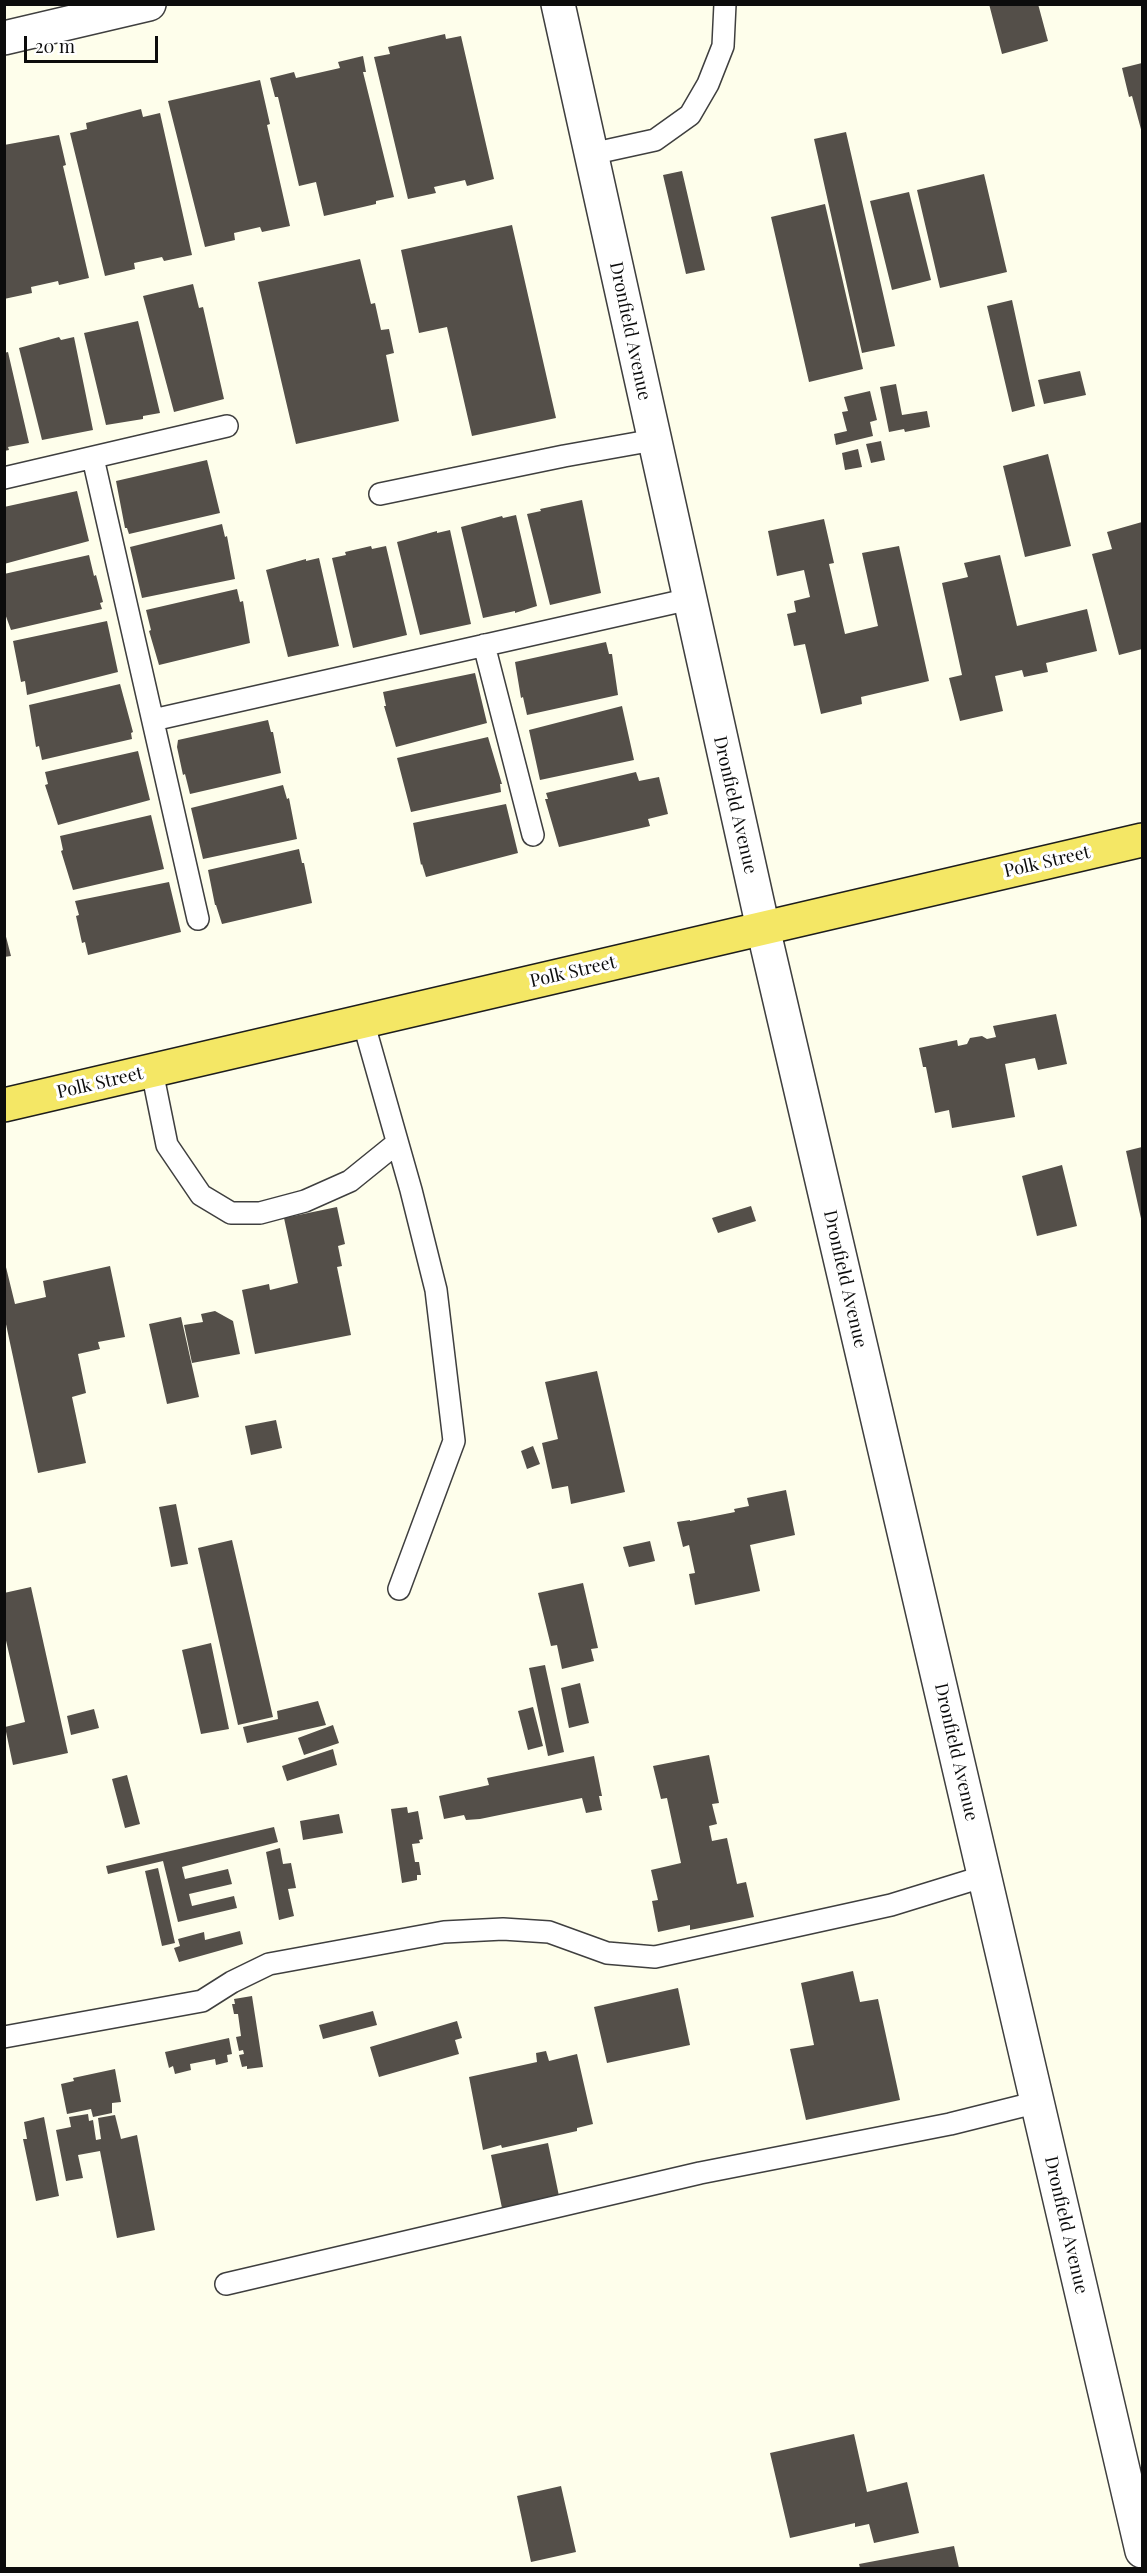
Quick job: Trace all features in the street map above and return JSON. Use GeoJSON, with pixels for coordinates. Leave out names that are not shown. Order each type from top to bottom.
{"type":"FeatureCollection","features":[{"type":"Feature","properties":{"kind":"main road","name":"Polk Street"},"geometry":{"type":"LineString","coordinates":[[4,1105],[1143,840]]}},
{"type":"Feature","properties":{"kind":"street"},"geometry":{"type":"LineString","coordinates":[[4,38],[149,4]]}},
{"type":"Feature","properties":{"kind":"street","name":"Dronfield Avenue"},"geometry":{"type":"LineString","coordinates":[[558,4],[763,928],[1143,2551]]}},
{"type":"Feature","properties":{"kind":"lane"},"geometry":{"type":"LineString","coordinates":[[591,154],[655,140],[690,115],[708,84],[723,46],[725,4]]}},
{"type":"Feature","properties":{"kind":"lane"},"geometry":{"type":"LineString","coordinates":[[4,478],[227,426]]}},
{"type":"Feature","properties":{"kind":"lane"},"geometry":{"type":"LineString","coordinates":[[380,494],[654,440]]}},
{"type":"Feature","properties":{"kind":"lane"},"geometry":{"type":"LineString","coordinates":[[93,458],[198,919]]}},
{"type":"Feature","properties":{"kind":"lane"},"geometry":{"type":"LineString","coordinates":[[153,720],[690,599]]}},
{"type":"Feature","properties":{"kind":"lane"},"geometry":{"type":"LineString","coordinates":[[484,645],[533,835]]}},
{"type":"Feature","properties":{"kind":"lane"},"geometry":{"type":"LineString","coordinates":[[363,1021],[436,1290],[454,1441],[399,1589]]}},
{"type":"Feature","properties":{"kind":"lane"},"geometry":{"type":"LineString","coordinates":[[152,1071],[167,1146],[201,1195],[231,1213],[260,1213],[304,1201],[350,1181],[397,1143]]}},
{"type":"Feature","properties":{"kind":"lane"},"geometry":{"type":"LineString","coordinates":[[4,2037],[202,2001],[232,1982],[269,1964],[444,1932],[503,1929],[549,1932],[607,1953],[655,1957],[891,1905],[985,1876]]}},
{"type":"Feature","properties":{"kind":"lane"},"geometry":{"type":"LineString","coordinates":[[226,2284],[700,2173],[939,2126],[1038,2102]]}},
{"type":"Feature","properties":{"kind":"building"},"geometry":{"type":"Polygon","coordinates":[[[989,4],[1038,4],[1048,41],[1002,54],[989,4]]]}},
{"type":"Feature","properties":{"kind":"building"},"geometry":{"type":"Polygon","coordinates":[[[445,34],[446,39],[461,36],[494,179],[467,186],[465,180],[434,187],[436,193],[408,199],[374,57],[390,54],[388,47],[445,34]]]}},
{"type":"Feature","properties":{"kind":"building"},"geometry":{"type":"Polygon","coordinates":[[[363,56],[366,72],[363,72],[394,197],[376,201],[376,204],[324,216],[316,182],[299,186],[278,97],[275,97],[270,78],[294,72],[296,78],[340,68],[338,62],[363,56]]]}},
{"type":"Feature","properties":{"kind":"building"},"geometry":{"type":"Polygon","coordinates":[[[1142,63],[1142,133],[1132,96],[1129,97],[1122,68],[1142,63]]]}},
{"type":"Feature","properties":{"kind":"building"},"geometry":{"type":"Polygon","coordinates":[[[260,80],[270,124],[267,125],[290,226],[262,232],[260,227],[234,233],[235,240],[205,247],[168,101],[260,80]]]}},
{"type":"Feature","properties":{"kind":"building"},"geometry":{"type":"Polygon","coordinates":[[[141,109],[143,117],[160,113],[192,255],[164,261],[162,257],[134,263],[135,269],[105,276],[70,133],[87,129],[86,123],[141,109]]]}},
{"type":"Feature","properties":{"kind":"building"},"geometry":{"type":"Polygon","coordinates":[[[846,132],[895,346],[862,353],[814,139],[846,132]]]}},
{"type":"Feature","properties":{"kind":"building"},"geometry":{"type":"Polygon","coordinates":[[[59,135],[66,165],[63,166],[89,278],[59,285],[58,281],[31,287],[32,293],[4,299],[4,145],[59,135]]]}},
{"type":"Feature","properties":{"kind":"building"},"geometry":{"type":"Polygon","coordinates":[[[682,171],[705,270],[686,274],[663,175],[682,171]]]}},
{"type":"Feature","properties":{"kind":"building"},"geometry":{"type":"Polygon","coordinates":[[[984,174],[1007,272],[940,288],[917,190],[984,174]]]}},
{"type":"Feature","properties":{"kind":"building"},"geometry":{"type":"Polygon","coordinates":[[[909,192],[931,280],[892,290],[870,201],[909,192]]]}},
{"type":"Feature","properties":{"kind":"building"},"geometry":{"type":"Polygon","coordinates":[[[825,204],[863,369],[809,382],[771,217],[825,204]]]}},
{"type":"Feature","properties":{"kind":"building"},"geometry":{"type":"Polygon","coordinates":[[[512,225],[556,418],[472,436],[447,327],[419,333],[401,250],[512,225]]]}},
{"type":"Feature","properties":{"kind":"building"},"geometry":{"type":"Polygon","coordinates":[[[360,259],[371,304],[375,303],[381,330],[389,329],[394,353],[386,355],[399,421],[296,444],[258,282],[360,259]]]}},
{"type":"Feature","properties":{"kind":"building"},"geometry":{"type":"Polygon","coordinates":[[[193,284],[199,308],[203,307],[224,399],[174,412],[143,296],[193,284]]]}},
{"type":"Feature","properties":{"kind":"building"},"geometry":{"type":"Polygon","coordinates":[[[1012,300],[1035,406],[1012,412],[987,306],[1012,300]]]}},
{"type":"Feature","properties":{"kind":"building"},"geometry":{"type":"Polygon","coordinates":[[[138,321],[160,413],[143,416],[143,419],[106,425],[84,333],[138,321]]]}},
{"type":"Feature","properties":{"kind":"building"},"geometry":{"type":"Polygon","coordinates":[[[59,337],[61,340],[74,337],[93,430],[42,440],[19,348],[59,337]]]}},
{"type":"Feature","properties":{"kind":"building"},"geometry":{"type":"Polygon","coordinates":[[[8,352],[29,443],[8,447],[9,450],[4,451],[4,353],[8,352]]]}},
{"type":"Feature","properties":{"kind":"building"},"geometry":{"type":"Polygon","coordinates":[[[1080,371],[1086,395],[1044,404],[1038,380],[1080,371]]]}},
{"type":"Feature","properties":{"kind":"building"},"geometry":{"type":"Polygon","coordinates":[[[896,384],[902,415],[927,411],[930,427],[905,432],[904,429],[889,432],[880,387],[896,384]]]}},
{"type":"Feature","properties":{"kind":"building"},"geometry":{"type":"Polygon","coordinates":[[[870,391],[877,420],[870,422],[873,436],[836,445],[834,434],[847,431],[842,412],[848,411],[844,397],[870,391]]]}},
{"type":"Feature","properties":{"kind":"building"},"geometry":{"type":"Polygon","coordinates":[[[881,441],[885,460],[871,463],[866,444],[881,441]]]}},
{"type":"Feature","properties":{"kind":"building"},"geometry":{"type":"Polygon","coordinates":[[[858,449],[862,467],[845,470],[842,453],[858,449]]]}},
{"type":"Feature","properties":{"kind":"building"},"geometry":{"type":"Polygon","coordinates":[[[1048,454],[1071,546],[1025,557],[1003,466],[1048,454]]]}},
{"type":"Feature","properties":{"kind":"building"},"geometry":{"type":"Polygon","coordinates":[[[207,460],[220,513],[129,534],[125,528],[116,481],[207,460]]]}},
{"type":"Feature","properties":{"kind":"building"},"geometry":{"type":"Polygon","coordinates":[[[77,491],[89,541],[4,564],[4,507],[77,491]]]}},
{"type":"Feature","properties":{"kind":"building"},"geometry":{"type":"Polygon","coordinates":[[[582,500],[601,593],[550,605],[527,514],[582,500]]]}},
{"type":"Feature","properties":{"kind":"building"},"geometry":{"type":"Polygon","coordinates":[[[516,515],[537,606],[515,613],[515,611],[483,618],[461,527],[502,516],[503,518],[516,515]]]}},
{"type":"Feature","properties":{"kind":"building"},"geometry":{"type":"Polygon","coordinates":[[[824,519],[834,563],[829,564],[845,634],[878,626],[862,553],[899,546],[929,681],[861,697],[862,704],[821,714],[805,644],[794,646],[787,614],[796,612],[794,601],[810,597],[804,570],[777,576],[768,531],[824,519]]]}},
{"type":"Feature","properties":{"kind":"building"},"geometry":{"type":"Polygon","coordinates":[[[1142,522],[1142,649],[1119,655],[1092,554],[1112,549],[1107,532],[1142,522]]]}},
{"type":"Feature","properties":{"kind":"building"},"geometry":{"type":"Polygon","coordinates":[[[222,524],[225,537],[227,536],[235,579],[142,598],[130,547],[222,524]]]}},
{"type":"Feature","properties":{"kind":"building"},"geometry":{"type":"Polygon","coordinates":[[[450,530],[471,624],[420,635],[397,542],[437,531],[437,533],[450,530]]]}},
{"type":"Feature","properties":{"kind":"building"},"geometry":{"type":"Polygon","coordinates":[[[371,546],[372,549],[386,546],[407,635],[353,648],[332,558],[346,555],[345,552],[371,546]]]}},
{"type":"Feature","properties":{"kind":"building"},"geometry":{"type":"Polygon","coordinates":[[[89,555],[103,602],[100,603],[102,609],[11,630],[4,611],[4,574],[89,555]]]}},
{"type":"Feature","properties":{"kind":"building"},"geometry":{"type":"Polygon","coordinates":[[[1000,555],[1017,626],[1087,609],[1097,651],[1046,663],[1048,672],[1024,677],[1022,670],[995,676],[1003,711],[960,721],[949,678],[962,675],[942,583],[968,577],[964,563],[1000,555]]]}},
{"type":"Feature","properties":{"kind":"building"},"geometry":{"type":"Polygon","coordinates":[[[319,558],[339,646],[288,657],[266,570],[306,559],[306,561],[319,558]]]}},
{"type":"Feature","properties":{"kind":"building"},"geometry":{"type":"Polygon","coordinates":[[[237,589],[240,602],[243,601],[250,643],[159,665],[149,631],[151,630],[146,610],[237,589]]]}},
{"type":"Feature","properties":{"kind":"building"},"geometry":{"type":"Polygon","coordinates":[[[107,621],[118,672],[27,695],[25,681],[21,682],[13,641],[107,621]]]}},
{"type":"Feature","properties":{"kind":"building"},"geometry":{"type":"Polygon","coordinates":[[[606,642],[609,654],[612,654],[618,695],[527,715],[523,697],[521,698],[515,662],[606,642]]]}},
{"type":"Feature","properties":{"kind":"building"},"geometry":{"type":"Polygon","coordinates":[[[475,673],[487,723],[396,747],[384,706],[386,706],[383,692],[475,673]]]}},
{"type":"Feature","properties":{"kind":"building"},"geometry":{"type":"Polygon","coordinates":[[[120,684],[133,732],[131,733],[132,739],[42,760],[39,746],[36,747],[29,705],[120,684]]]}},
{"type":"Feature","properties":{"kind":"building"},"geometry":{"type":"Polygon","coordinates":[[[622,706],[634,760],[540,780],[529,730],[622,706]]]}},
{"type":"Feature","properties":{"kind":"building"},"geometry":{"type":"Polygon","coordinates":[[[268,720],[271,732],[273,732],[281,773],[190,794],[185,774],[183,775],[177,747],[178,740],[268,720]]]}},
{"type":"Feature","properties":{"kind":"building"},"geometry":{"type":"Polygon","coordinates":[[[488,737],[502,784],[500,784],[501,792],[411,812],[397,758],[488,737]]]}},
{"type":"Feature","properties":{"kind":"building"},"geometry":{"type":"Polygon","coordinates":[[[138,751],[150,800],[58,825],[45,785],[48,784],[45,772],[138,751]]]}},
{"type":"Feature","properties":{"kind":"building"},"geometry":{"type":"Polygon","coordinates":[[[636,772],[639,781],[659,777],[668,814],[648,819],[650,826],[559,847],[545,799],[548,799],[546,793],[636,772]]]}},
{"type":"Feature","properties":{"kind":"building"},"geometry":{"type":"Polygon","coordinates":[[[283,785],[287,799],[289,798],[297,839],[203,859],[191,808],[283,785]]]}},
{"type":"Feature","properties":{"kind":"building"},"geometry":{"type":"Polygon","coordinates":[[[506,804],[518,853],[426,877],[421,865],[413,823],[506,804]]]}},
{"type":"Feature","properties":{"kind":"building"},"geometry":{"type":"Polygon","coordinates":[[[151,815],[164,869],[73,890],[61,851],[63,850],[60,836],[151,815]]]}},
{"type":"Feature","properties":{"kind":"building"},"geometry":{"type":"Polygon","coordinates":[[[299,849],[312,903],[222,924],[215,905],[208,870],[299,849]]]}},
{"type":"Feature","properties":{"kind":"building"},"geometry":{"type":"Polygon","coordinates":[[[169,882],[181,932],[88,955],[85,942],[82,943],[75,901],[169,882]]]}},
{"type":"Feature","properties":{"kind":"building"},"geometry":{"type":"Polygon","coordinates":[[[4,929],[11,956],[4,957],[4,929]]]}},
{"type":"Feature","properties":{"kind":"building"},"geometry":{"type":"Polygon","coordinates":[[[1056,1014],[1067,1064],[1038,1070],[1035,1058],[1005,1064],[1015,1117],[952,1128],[949,1110],[935,1113],[926,1067],[923,1067],[919,1048],[957,1040],[958,1046],[967,1044],[970,1038],[996,1037],[993,1026],[1056,1014]]]}},
{"type":"Feature","properties":{"kind":"building"},"geometry":{"type":"Polygon","coordinates":[[[1142,1147],[1142,1223],[1126,1151],[1142,1147]]]}},
{"type":"Feature","properties":{"kind":"building"},"geometry":{"type":"Polygon","coordinates":[[[1062,1165],[1077,1226],[1037,1236],[1022,1176],[1062,1165]]]}},
{"type":"Feature","properties":{"kind":"building"},"geometry":{"type":"Polygon","coordinates":[[[751,1206],[756,1221],[718,1233],[712,1218],[751,1206]]]}},
{"type":"Feature","properties":{"kind":"building"},"geometry":{"type":"Polygon","coordinates":[[[337,1207],[345,1244],[338,1246],[342,1266],[337,1267],[351,1335],[255,1354],[242,1290],[269,1284],[270,1290],[298,1283],[284,1218],[337,1207]]]}},
{"type":"Feature","properties":{"kind":"building"},"geometry":{"type":"Polygon","coordinates":[[[4,1259],[15,1304],[46,1297],[43,1281],[110,1266],[125,1337],[98,1342],[100,1349],[78,1354],[86,1393],[72,1397],[86,1463],[38,1473],[4,1315],[4,1259]]]}},
{"type":"Feature","properties":{"kind":"building"},"geometry":{"type":"Polygon","coordinates":[[[215,1311],[233,1321],[240,1354],[192,1363],[184,1325],[203,1322],[201,1314],[215,1311]]]}},
{"type":"Feature","properties":{"kind":"building"},"geometry":{"type":"Polygon","coordinates":[[[181,1317],[199,1397],[167,1404],[149,1324],[181,1317]]]}},
{"type":"Feature","properties":{"kind":"building"},"geometry":{"type":"Polygon","coordinates":[[[597,1371],[625,1492],[571,1504],[568,1486],[552,1489],[542,1443],[558,1439],[545,1382],[597,1371]]]}},
{"type":"Feature","properties":{"kind":"building"},"geometry":{"type":"Polygon","coordinates":[[[276,1420],[282,1448],[251,1455],[245,1426],[276,1420]]]}},
{"type":"Feature","properties":{"kind":"building"},"geometry":{"type":"Polygon","coordinates":[[[533,1446],[540,1464],[527,1469],[521,1451],[533,1446]]]}},
{"type":"Feature","properties":{"kind":"building"},"geometry":{"type":"Polygon","coordinates":[[[786,1490],[795,1535],[750,1545],[760,1591],[695,1605],[689,1574],[695,1573],[689,1545],[683,1547],[677,1522],[735,1512],[734,1509],[749,1506],[747,1498],[786,1490]]]}},
{"type":"Feature","properties":{"kind":"building"},"geometry":{"type":"Polygon","coordinates":[[[176,1504],[188,1564],[171,1567],[159,1507],[176,1504]]]}},
{"type":"Feature","properties":{"kind":"building"},"geometry":{"type":"Polygon","coordinates":[[[232,1540],[273,1717],[238,1725],[198,1548],[232,1540]]]}},
{"type":"Feature","properties":{"kind":"building"},"geometry":{"type":"Polygon","coordinates":[[[650,1541],[655,1561],[629,1567],[623,1547],[650,1541]]]}},
{"type":"Feature","properties":{"kind":"building"},"geometry":{"type":"Polygon","coordinates":[[[583,1583],[598,1648],[591,1649],[594,1661],[562,1669],[557,1645],[551,1646],[538,1593],[583,1583]]]}},
{"type":"Feature","properties":{"kind":"building"},"geometry":{"type":"Polygon","coordinates":[[[31,1587],[68,1753],[13,1765],[5,1727],[25,1722],[4,1632],[4,1593],[31,1587]]]}},
{"type":"Feature","properties":{"kind":"building"},"geometry":{"type":"Polygon","coordinates":[[[211,1643],[229,1729],[201,1734],[182,1650],[211,1643]]]}},
{"type":"Feature","properties":{"kind":"building"},"geometry":{"type":"Polygon","coordinates":[[[545,1665],[564,1752],[548,1756],[529,1668],[545,1665]]]}},
{"type":"Feature","properties":{"kind":"building"},"geometry":{"type":"Polygon","coordinates":[[[580,1683],[589,1723],[569,1728],[561,1688],[580,1683]]]}},
{"type":"Feature","properties":{"kind":"building"},"geometry":{"type":"Polygon","coordinates":[[[318,1701],[326,1725],[247,1743],[243,1727],[278,1719],[277,1711],[318,1701]]]}},
{"type":"Feature","properties":{"kind":"building"},"geometry":{"type":"Polygon","coordinates":[[[533,1707],[543,1746],[528,1750],[518,1711],[533,1707]]]}},
{"type":"Feature","properties":{"kind":"building"},"geometry":{"type":"Polygon","coordinates":[[[94,1709],[99,1728],[71,1735],[67,1716],[94,1709]]]}},
{"type":"Feature","properties":{"kind":"building"},"geometry":{"type":"Polygon","coordinates":[[[333,1725],[339,1743],[304,1755],[298,1738],[333,1725]]]}},
{"type":"Feature","properties":{"kind":"building"},"geometry":{"type":"Polygon","coordinates":[[[333,1749],[337,1765],[287,1781],[282,1766],[333,1749]]]}},
{"type":"Feature","properties":{"kind":"building"},"geometry":{"type":"Polygon","coordinates":[[[709,1755],[719,1803],[712,1804],[717,1824],[709,1826],[712,1841],[727,1838],[737,1884],[746,1882],[754,1917],[690,1930],[690,1925],[658,1932],[652,1901],[658,1900],[651,1870],[681,1863],[667,1798],[661,1799],[653,1766],[709,1755]]]}},
{"type":"Feature","properties":{"kind":"building"},"geometry":{"type":"Polygon","coordinates":[[[594,1756],[602,1796],[599,1796],[602,1810],[586,1813],[582,1798],[480,1819],[466,1820],[464,1815],[444,1819],[439,1796],[489,1785],[487,1778],[594,1756]]]}},
{"type":"Feature","properties":{"kind":"building"},"geometry":{"type":"Polygon","coordinates":[[[127,1775],[140,1824],[125,1828],[112,1779],[127,1775]]]}},
{"type":"Feature","properties":{"kind":"building"},"geometry":{"type":"Polygon","coordinates":[[[407,1807],[408,1813],[418,1811],[423,1839],[419,1840],[420,1843],[412,1844],[415,1862],[419,1862],[421,1875],[417,1875],[417,1880],[402,1883],[391,1809],[407,1807]]]}},
{"type":"Feature","properties":{"kind":"building"},"geometry":{"type":"Polygon","coordinates":[[[339,1814],[343,1833],[303,1840],[300,1821],[339,1814]]]}},
{"type":"Feature","properties":{"kind":"building"},"geometry":{"type":"Polygon","coordinates":[[[274,1827],[278,1842],[182,1867],[185,1879],[228,1869],[232,1884],[189,1894],[192,1906],[234,1896],[237,1908],[178,1922],[163,1861],[108,1874],[106,1866],[274,1827]]]}},
{"type":"Feature","properties":{"kind":"building"},"geometry":{"type":"Polygon","coordinates":[[[280,1848],[283,1864],[291,1863],[296,1888],[288,1889],[294,1916],[279,1920],[266,1852],[280,1848]]]}},
{"type":"Feature","properties":{"kind":"building"},"geometry":{"type":"Polygon","coordinates":[[[158,1868],[175,1943],[162,1946],[145,1871],[158,1868]]]}},
{"type":"Feature","properties":{"kind":"building"},"geometry":{"type":"Polygon","coordinates":[[[240,1931],[243,1944],[179,1962],[174,1948],[180,1946],[178,1939],[204,1932],[205,1940],[240,1931]]]}},
{"type":"Feature","properties":{"kind":"building"},"geometry":{"type":"Polygon","coordinates":[[[853,1971],[860,2002],[878,1999],[900,2100],[806,2120],[790,2049],[814,2045],[801,1983],[853,1971]]]}},
{"type":"Feature","properties":{"kind":"building"},"geometry":{"type":"Polygon","coordinates":[[[678,1988],[690,2045],[607,2063],[594,2007],[678,1988]]]}},
{"type":"Feature","properties":{"kind":"building"},"geometry":{"type":"Polygon","coordinates":[[[252,1996],[263,2067],[247,2069],[247,2066],[242,2067],[239,2055],[244,2054],[243,2050],[239,2051],[236,2037],[241,2036],[238,2014],[234,2014],[232,2004],[235,2004],[234,1999],[252,1996]]]}},
{"type":"Feature","properties":{"kind":"building"},"geometry":{"type":"Polygon","coordinates":[[[373,2011],[377,2025],[323,2039],[319,2025],[373,2011]]]}},
{"type":"Feature","properties":{"kind":"building"},"geometry":{"type":"Polygon","coordinates":[[[457,2021],[462,2038],[455,2040],[459,2054],[379,2077],[370,2047],[457,2021]]]}},
{"type":"Feature","properties":{"kind":"building"},"geometry":{"type":"Polygon","coordinates":[[[229,2038],[232,2054],[227,2055],[228,2062],[216,2065],[215,2059],[190,2064],[191,2070],[175,2074],[173,2066],[169,2068],[165,2052],[229,2038]]]}},
{"type":"Feature","properties":{"kind":"building"},"geometry":{"type":"Polygon","coordinates":[[[546,2051],[549,2061],[577,2054],[593,2124],[577,2128],[577,2131],[502,2148],[501,2145],[483,2150],[469,2077],[537,2062],[536,2053],[546,2051]]]}},
{"type":"Feature","properties":{"kind":"building"},"geometry":{"type":"Polygon","coordinates":[[[115,2069],[121,2102],[112,2103],[112,2113],[93,2117],[91,2109],[67,2114],[61,2084],[74,2081],[73,2078],[115,2069]]]}},
{"type":"Feature","properties":{"kind":"building"},"geometry":{"type":"Polygon","coordinates":[[[88,2114],[89,2121],[93,2120],[96,2140],[101,2139],[98,2118],[115,2115],[121,2139],[137,2135],[155,2230],[117,2238],[100,2151],[78,2155],[83,2178],[66,2181],[56,2130],[71,2127],[69,2117],[88,2114]]]}},
{"type":"Feature","properties":{"kind":"building"},"geometry":{"type":"Polygon","coordinates":[[[44,2117],[59,2196],[36,2201],[23,2139],[27,2139],[24,2122],[44,2117]]]}},
{"type":"Feature","properties":{"kind":"building"},"geometry":{"type":"Polygon","coordinates":[[[548,2143],[559,2196],[502,2208],[491,2155],[548,2143]]]}},
{"type":"Feature","properties":{"kind":"building"},"geometry":{"type":"Polygon","coordinates":[[[854,2434],[867,2492],[907,2482],[919,2533],[874,2543],[869,2524],[855,2527],[855,2523],[790,2538],[770,2453],[854,2434]]]}},
{"type":"Feature","properties":{"kind":"building"},"geometry":{"type":"Polygon","coordinates":[[[561,2486],[576,2552],[531,2562],[517,2496],[561,2486]]]}},
{"type":"Feature","properties":{"kind":"building"},"geometry":{"type":"Polygon","coordinates":[[[954,2546],[959,2568],[860,2568],[859,2564],[954,2546]]]}}]}
